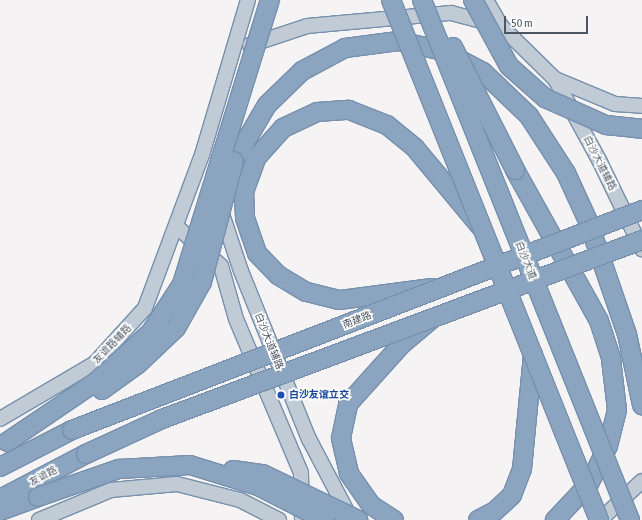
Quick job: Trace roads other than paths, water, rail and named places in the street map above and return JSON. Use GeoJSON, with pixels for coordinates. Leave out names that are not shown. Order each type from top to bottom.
{"type":"FeatureCollection","features":[{"type":"Feature","properties":{"kind":"highway"},"geometry":{"type":"LineString","coordinates":[[3,444],[103,376],[152,332],[182,284],[270,0]]}},
{"type":"Feature","properties":{"kind":"highway"},"geometry":{"type":"LineString","coordinates":[[392,0],[600,520]]}},
{"type":"Feature","properties":{"kind":"highway","name":"白沙大道"},"geometry":{"type":"LineString","coordinates":[[422,0],[630,520]]}},
{"type":"Feature","properties":{"kind":"highway"},"geometry":{"type":"LineString","coordinates":[[428,0],[515,170],[599,321],[611,359],[617,410],[608,446],[589,484],[555,520]]}},
{"type":"Feature","properties":{"kind":"highway"},"geometry":{"type":"LineString","coordinates":[[473,0],[509,66],[545,98],[606,125],[642,128]]}},
{"type":"Feature","properties":{"kind":"highway"},"geometry":{"type":"LineString","coordinates":[[3,444],[92,397],[138,364],[176,328],[202,282],[234,161],[267,105],[302,71],[345,48],[399,41],[443,51],[483,72],[529,116],[566,173],[588,221],[624,327],[642,405]]}},
{"type":"Feature","properties":{"kind":"highway"},"geometry":{"type":"LineString","coordinates":[[443,287],[339,300],[306,292],[278,274],[257,253],[245,218],[244,192],[257,157],[283,128],[317,112],[349,110],[387,125],[415,148],[483,230]]}},
{"type":"Feature","properties":{"kind":"highway","name":"南建路"},"geometry":{"type":"LineString","coordinates":[[0,467],[72,430],[642,210]]}},
{"type":"Feature","properties":{"kind":"highway"},"geometry":{"type":"LineString","coordinates":[[394,520],[371,505],[349,473],[341,438],[348,404],[402,344],[433,318],[642,240]]}},
{"type":"Feature","properties":{"kind":"highway","name":"友谊路"},"geometry":{"type":"LineString","coordinates":[[0,499],[86,454],[162,419],[433,318]]}},
{"type":"Feature","properties":{"kind":"highway"},"geometry":{"type":"LineString","coordinates":[[478,520],[495,511],[512,495],[522,469],[533,355]]}},
{"type":"Feature","properties":{"kind":"highway"},"geometry":{"type":"LineString","coordinates":[[190,465],[258,486],[325,520]]}},
{"type":"Feature","properties":{"kind":"highway"},"geometry":{"type":"LineString","coordinates":[[0,511],[119,469],[190,465],[263,474],[358,520]]}},
{"type":"Feature","properties":{"kind":"main road","name":"友谊路辅路"},"geometry":{"type":"LineString","coordinates":[[0,419],[95,363],[145,308],[202,155],[248,0]]}},
{"type":"Feature","properties":{"kind":"main road"},"geometry":{"type":"LineString","coordinates":[[486,0],[501,26],[555,79],[615,104],[642,106]]}},
{"type":"Feature","properties":{"kind":"main road"},"geometry":{"type":"LineString","coordinates":[[233,52],[307,26],[366,19],[451,13],[501,26]]}},
{"type":"Feature","properties":{"kind":"main road","name":"白沙大道辅路"},"geometry":{"type":"LineString","coordinates":[[555,79],[600,162],[642,249]]}},
{"type":"Feature","properties":{"kind":"main road","name":"白沙大道辅路"},"geometry":{"type":"LineString","coordinates":[[202,155],[241,271],[309,439],[351,520]]}},
{"type":"Feature","properties":{"kind":"main road"},"geometry":{"type":"LineString","coordinates":[[176,226],[221,266],[236,319],[301,473],[302,520]]}},
{"type":"Feature","properties":{"kind":"main road"},"geometry":{"type":"LineString","coordinates":[[600,520],[642,480]]}},
{"type":"Feature","properties":{"kind":"main road"},"geometry":{"type":"LineString","coordinates":[[39,520],[111,490],[177,484],[240,500],[279,520]]}},
{"type":"Feature","properties":{"kind":"place","name":"白沙友谊立交"},"geometry":{"type":"Point","coordinates":[281,395]}}]}
